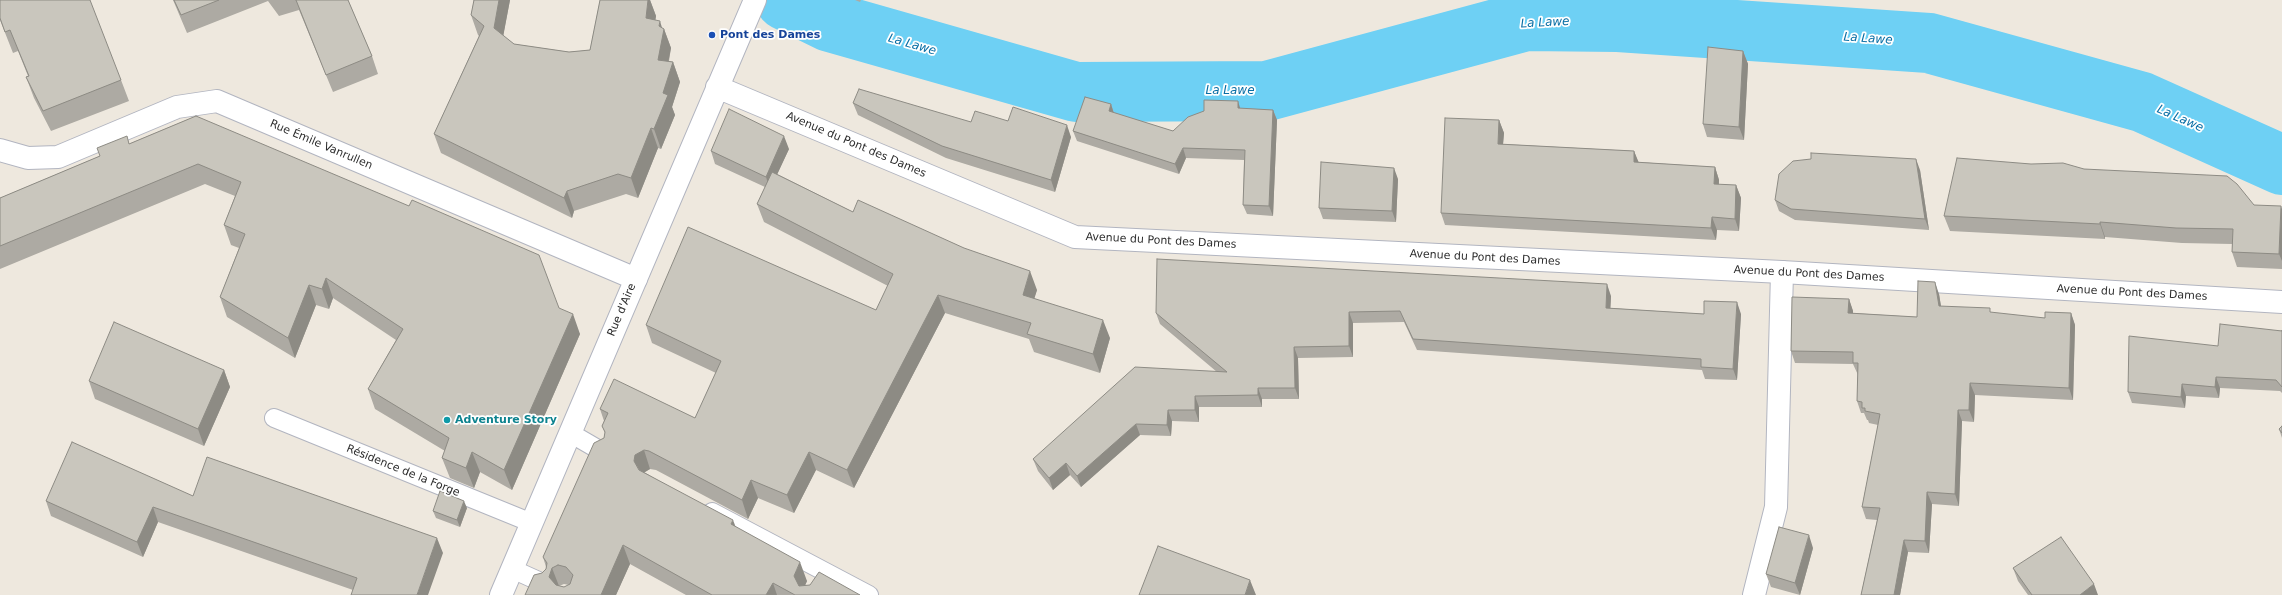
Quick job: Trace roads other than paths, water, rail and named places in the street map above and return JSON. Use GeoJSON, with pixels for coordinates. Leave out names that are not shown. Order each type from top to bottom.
{"type":"FeatureCollection","features":[{"type":"Feature","properties":{"kind":"street","name":"Rue d'Aire"},"geometry":{"type":"LineString","coordinates":[[501,595],[755,0]]}},
{"type":"Feature","properties":{"kind":"street","name":"Avenue du Pont des Dames"},"geometry":{"type":"LineString","coordinates":[[717,87],[1075,237],[1782,272],[2282,302]]}},
{"type":"Feature","properties":{"kind":"street","name":"Rue Émile Vanrullen"},"geometry":{"type":"LineString","coordinates":[[0,150],[28,158],[58,157],[177,107],[217,101],[636,279]]}},
{"type":"Feature","properties":{"kind":"street"},"geometry":{"type":"LineString","coordinates":[[1754,595],[1776,508],[1782,272]]}},
{"type":"Feature","properties":{"kind":"lane","name":"Résidence de la Forge"},"geometry":{"type":"LineString","coordinates":[[274,418],[532,523]]}},
{"type":"Feature","properties":{"kind":"lane"},"geometry":{"type":"LineString","coordinates":[[570,433],[601,451]]}},
{"type":"Feature","properties":{"kind":"lane"},"geometry":{"type":"LineString","coordinates":[[699,505],[820,578],[869,595]]}},
{"type":"Feature","properties":{"kind":"lane"},"geometry":{"type":"LineString","coordinates":[[512,569],[543,584]]}},
{"type":"Feature","properties":{"kind":"waterway","name":"La Lawe"},"geometry":{"type":"LineString","coordinates":[[785,0],[830,22],[1076,92],[1267,91],[1526,21],[1618,22],[1929,43],[2142,102],[2282,165]]}},
{"type":"Feature","properties":{"kind":"place","name":"Pont des Dames"},"geometry":{"type":"Point","coordinates":[712,35]}},
{"type":"Feature","properties":{"kind":"place","name":"Adventure Story"},"geometry":{"type":"Point","coordinates":[447,420]}}]}
